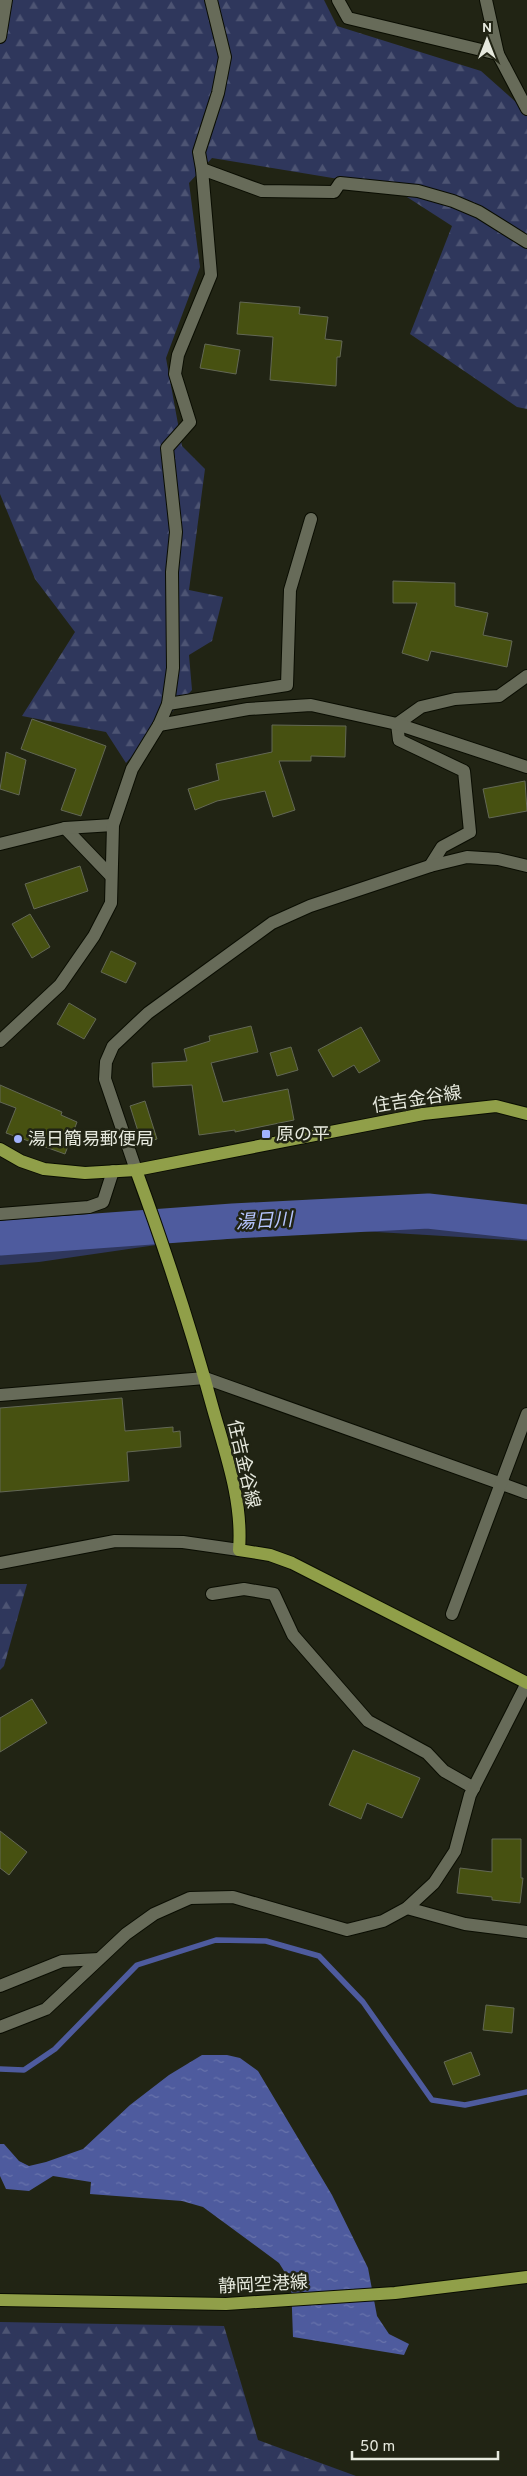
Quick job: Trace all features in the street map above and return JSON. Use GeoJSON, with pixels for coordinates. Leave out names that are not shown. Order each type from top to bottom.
{"type":"FeatureCollection","features":[{"type":"Feature","properties":{"kind":"main road","name":"住吉金谷線"},"geometry":{"type":"LineString","coordinates":[[0,1149],[21,1161],[44,1169],[85,1173],[136,1170],[422,1114],[496,1106],[527,1114]]}},
{"type":"Feature","properties":{"kind":"main road","name":"住吉金谷線"},"geometry":{"type":"LineString","coordinates":[[136,1170],[163,1245],[205,1378],[234,1481],[240,1524],[239,1550]]}},
{"type":"Feature","properties":{"kind":"main road"},"geometry":{"type":"LineString","coordinates":[[239,1550],[270,1555],[292,1562],[527,1683]]}},
{"type":"Feature","properties":{"kind":"main road","name":"静岡空港線"},"geometry":{"type":"LineString","coordinates":[[0,2300],[226,2304],[395,2292],[527,2277]]}},
{"type":"Feature","properties":{"kind":"street"},"geometry":{"type":"LineString","coordinates":[[0,37],[6,0]]}},
{"type":"Feature","properties":{"kind":"street"},"geometry":{"type":"LineString","coordinates":[[0,1041],[60,985],[94,936],[111,903],[113,825],[132,769],[159,726],[168,704],[173,668],[172,572],[176,532],[167,448],[190,422],[175,374],[178,355],[211,275],[199,152],[218,92],[225,57],[211,0]]}},
{"type":"Feature","properties":{"kind":"street"},"geometry":{"type":"LineString","coordinates":[[338,0],[348,18],[498,54]]}},
{"type":"Feature","properties":{"kind":"street"},"geometry":{"type":"LineString","coordinates":[[486,0],[498,54],[527,109]]}},
{"type":"Feature","properties":{"kind":"street"},"geometry":{"type":"LineString","coordinates":[[202,169],[262,190],[334,192],[340,183],[418,190],[479,212],[527,242]]}},
{"type":"Feature","properties":{"kind":"street"},"geometry":{"type":"LineString","coordinates":[[168,704],[287,685],[290,590],[312,519]]}},
{"type":"Feature","properties":{"kind":"street"},"geometry":{"type":"LineString","coordinates":[[397,724],[421,707],[455,700],[499,696],[527,676]]}},
{"type":"Feature","properties":{"kind":"street"},"geometry":{"type":"LineString","coordinates":[[159,726],[248,709],[311,705],[397,724],[527,767]]}},
{"type":"Feature","properties":{"kind":"street"},"geometry":{"type":"LineString","coordinates":[[397,724],[399,740],[464,771],[470,832],[442,847],[430,866]]}},
{"type":"Feature","properties":{"kind":"street"},"geometry":{"type":"LineString","coordinates":[[0,844],[65,828],[113,825]]}},
{"type":"Feature","properties":{"kind":"street"},"geometry":{"type":"LineString","coordinates":[[65,828],[111,876]]}},
{"type":"Feature","properties":{"kind":"street"},"geometry":{"type":"LineString","coordinates":[[136,1170],[105,1079],[106,1062],[113,1046],[148,1013],[279,920],[310,906],[430,866],[467,857],[498,859],[527,866]]}},
{"type":"Feature","properties":{"kind":"street"},"geometry":{"type":"LineString","coordinates":[[0,1214],[89,1208],[103,1202],[113,1171]]}},
{"type":"Feature","properties":{"kind":"street"},"geometry":{"type":"LineString","coordinates":[[0,1395],[205,1378],[527,1493]]}},
{"type":"Feature","properties":{"kind":"street"},"geometry":{"type":"LineString","coordinates":[[452,1614],[527,1414]]}},
{"type":"Feature","properties":{"kind":"street"},"geometry":{"type":"LineString","coordinates":[[0,1563],[115,1542],[183,1542],[239,1550]]}},
{"type":"Feature","properties":{"kind":"street"},"geometry":{"type":"LineString","coordinates":[[212,1594],[244,1588],[274,1594],[293,1635],[368,1721],[426,1753],[444,1771],[474,1788]]}},
{"type":"Feature","properties":{"kind":"street"},"geometry":{"type":"LineString","coordinates":[[0,2027],[46,2010],[126,1934],[154,1914],[190,1898],[233,1897],[347,1930],[384,1921],[407,1908],[434,1883],[455,1851],[474,1788],[527,1683]]}},
{"type":"Feature","properties":{"kind":"street"},"geometry":{"type":"LineString","coordinates":[[407,1908],[465,1924],[527,1932]]}},
{"type":"Feature","properties":{"kind":"street"},"geometry":{"type":"LineString","coordinates":[[0,1986],[6,1986],[62,1961],[99,1958]]}},
{"type":"Feature","properties":{"kind":"green space"},"geometry":{"type":"Polygon","coordinates":[[[0,0],[324,0],[337,26],[481,71],[527,112],[527,409],[517,407],[410,334],[452,226],[393,188],[212,158],[189,183],[200,267],[166,358],[182,446],[205,469],[189,590],[223,597],[212,641],[189,655],[192,690],[126,763],[106,732],[22,716],[75,632],[35,579],[0,494],[0,0]]]}},
{"type":"Feature","properties":{"kind":"green space"},"geometry":{"type":"Polygon","coordinates":[[[420,1198],[527,1209],[527,1241],[360,1231],[177,1242],[39,1262],[0,1265],[0,1225],[103,1217],[197,1215],[284,1204],[420,1198]]]}},
{"type":"Feature","properties":{"kind":"green space"},"geometry":{"type":"Polygon","coordinates":[[[0,1584],[27,1584],[4,1666],[0,1670],[0,1584]]]}},
{"type":"Feature","properties":{"kind":"green space"},"geometry":{"type":"Polygon","coordinates":[[[0,2322],[224,2326],[258,2440],[356,2476],[0,2476],[0,2322]]]}},
{"type":"Feature","properties":{"kind":"water"},"geometry":{"type":"Polygon","coordinates":[[[202,2055],[227,2055],[240,2058],[258,2071],[332,2195],[368,2268],[377,2316],[389,2334],[409,2344],[404,2355],[293,2337],[291,2282],[279,2263],[203,2207],[182,2201],[90,2194],[91,2182],[53,2176],[29,2191],[6,2189],[0,2176],[0,2144],[4,2144],[19,2161],[29,2166],[83,2149],[130,2105],[169,2075],[202,2055]]]}},
{"type":"Feature","properties":{"kind":"building"},"geometry":{"type":"Polygon","coordinates":[[[240,302],[300,307],[299,314],[328,317],[325,339],[342,341],[340,357],[337,357],[336,386],[270,380],[273,337],[237,334],[240,302]]]}},
{"type":"Feature","properties":{"kind":"building"},"geometry":{"type":"Polygon","coordinates":[[[205,344],[240,350],[236,374],[200,368],[205,344]]]}},
{"type":"Feature","properties":{"kind":"building"},"geometry":{"type":"Polygon","coordinates":[[[393,581],[455,583],[455,606],[488,613],[483,635],[512,641],[507,667],[431,651],[428,661],[402,653],[417,603],[393,603],[393,581]]]}},
{"type":"Feature","properties":{"kind":"building"},"geometry":{"type":"Polygon","coordinates":[[[32,719],[106,746],[81,816],[61,810],[76,769],[21,749],[32,719]]]}},
{"type":"Feature","properties":{"kind":"building"},"geometry":{"type":"Polygon","coordinates":[[[272,725],[346,726],[345,757],[311,756],[311,761],[279,761],[295,810],[273,817],[265,791],[217,801],[195,810],[188,789],[219,780],[216,764],[272,752],[272,725]]]}},
{"type":"Feature","properties":{"kind":"building"},"geometry":{"type":"Polygon","coordinates":[[[6,752],[26,760],[19,795],[0,789],[6,752]]]}},
{"type":"Feature","properties":{"kind":"building"},"geometry":{"type":"Polygon","coordinates":[[[525,781],[527,811],[489,818],[483,789],[525,781]]]}},
{"type":"Feature","properties":{"kind":"building"},"geometry":{"type":"Polygon","coordinates":[[[80,866],[88,891],[34,909],[25,884],[80,866]]]}},
{"type":"Feature","properties":{"kind":"building"},"geometry":{"type":"Polygon","coordinates":[[[30,914],[50,947],[32,958],[12,924],[30,914]]]}},
{"type":"Feature","properties":{"kind":"building"},"geometry":{"type":"Polygon","coordinates":[[[111,951],[136,963],[126,983],[101,972],[111,951]]]}},
{"type":"Feature","properties":{"kind":"building"},"geometry":{"type":"Polygon","coordinates":[[[69,1003],[96,1019],[84,1039],[57,1024],[69,1003]]]}},
{"type":"Feature","properties":{"kind":"building"},"geometry":{"type":"Polygon","coordinates":[[[251,1026],[258,1052],[211,1063],[223,1102],[288,1089],[294,1120],[235,1132],[235,1130],[199,1135],[192,1085],[153,1087],[152,1063],[187,1061],[184,1049],[210,1041],[209,1036],[251,1026]]]}},
{"type":"Feature","properties":{"kind":"building"},"geometry":{"type":"Polygon","coordinates":[[[361,1027],[380,1061],[359,1073],[354,1065],[333,1077],[318,1050],[361,1027]]]}},
{"type":"Feature","properties":{"kind":"building"},"geometry":{"type":"Polygon","coordinates":[[[291,1047],[298,1070],[277,1076],[270,1053],[291,1047]]]}},
{"type":"Feature","properties":{"kind":"building"},"geometry":{"type":"Polygon","coordinates":[[[0,1085],[62,1112],[61,1115],[77,1122],[65,1154],[6,1133],[16,1108],[0,1102],[0,1085]]]}},
{"type":"Feature","properties":{"kind":"building"},"geometry":{"type":"Polygon","coordinates":[[[145,1101],[157,1139],[142,1144],[130,1106],[145,1101]]]}},
{"type":"Feature","properties":{"kind":"building"},"geometry":{"type":"Polygon","coordinates":[[[122,1398],[125,1431],[173,1427],[173,1432],[180,1431],[181,1447],[127,1452],[129,1481],[0,1492],[0,1408],[122,1398]]]}},
{"type":"Feature","properties":{"kind":"building"},"geometry":{"type":"Polygon","coordinates":[[[32,1699],[47,1723],[0,1752],[0,1718],[32,1699]]]}},
{"type":"Feature","properties":{"kind":"building"},"geometry":{"type":"Polygon","coordinates":[[[353,1750],[420,1778],[402,1818],[367,1803],[361,1819],[329,1805],[353,1750]]]}},
{"type":"Feature","properties":{"kind":"building"},"geometry":{"type":"Polygon","coordinates":[[[0,1831],[27,1852],[9,1875],[0,1868],[0,1831]]]}},
{"type":"Feature","properties":{"kind":"building"},"geometry":{"type":"Polygon","coordinates":[[[492,1839],[521,1839],[521,1878],[523,1878],[520,1903],[492,1900],[492,1897],[457,1893],[460,1868],[492,1872],[492,1839]]]}},
{"type":"Feature","properties":{"kind":"building"},"geometry":{"type":"Polygon","coordinates":[[[486,2005],[514,2008],[512,2033],[483,2030],[486,2005]]]}},
{"type":"Feature","properties":{"kind":"building"},"geometry":{"type":"Polygon","coordinates":[[[471,2052],[480,2075],[453,2085],[444,2062],[471,2052]]]}},
{"type":"Feature","properties":{"kind":"waterway","name":"湯日川"},"geometry":{"type":"LineString","coordinates":[[0,1238],[233,1221],[428,1211],[527,1222]]}},
{"type":"Feature","properties":{"kind":"waterway"},"geometry":{"type":"LineString","coordinates":[[0,2069],[24,2070],[55,2049],[137,1965],[216,1940],[266,1941],[319,1956],[363,2002],[432,2100],[465,2105],[527,2092]]}},
{"type":"Feature","properties":{"kind":"place","name":"原の平"},"geometry":{"type":"Point","coordinates":[266,1134]}},
{"type":"Feature","properties":{"kind":"place","name":"湯日簡易郵便局"},"geometry":{"type":"Point","coordinates":[18,1139]}}]}
